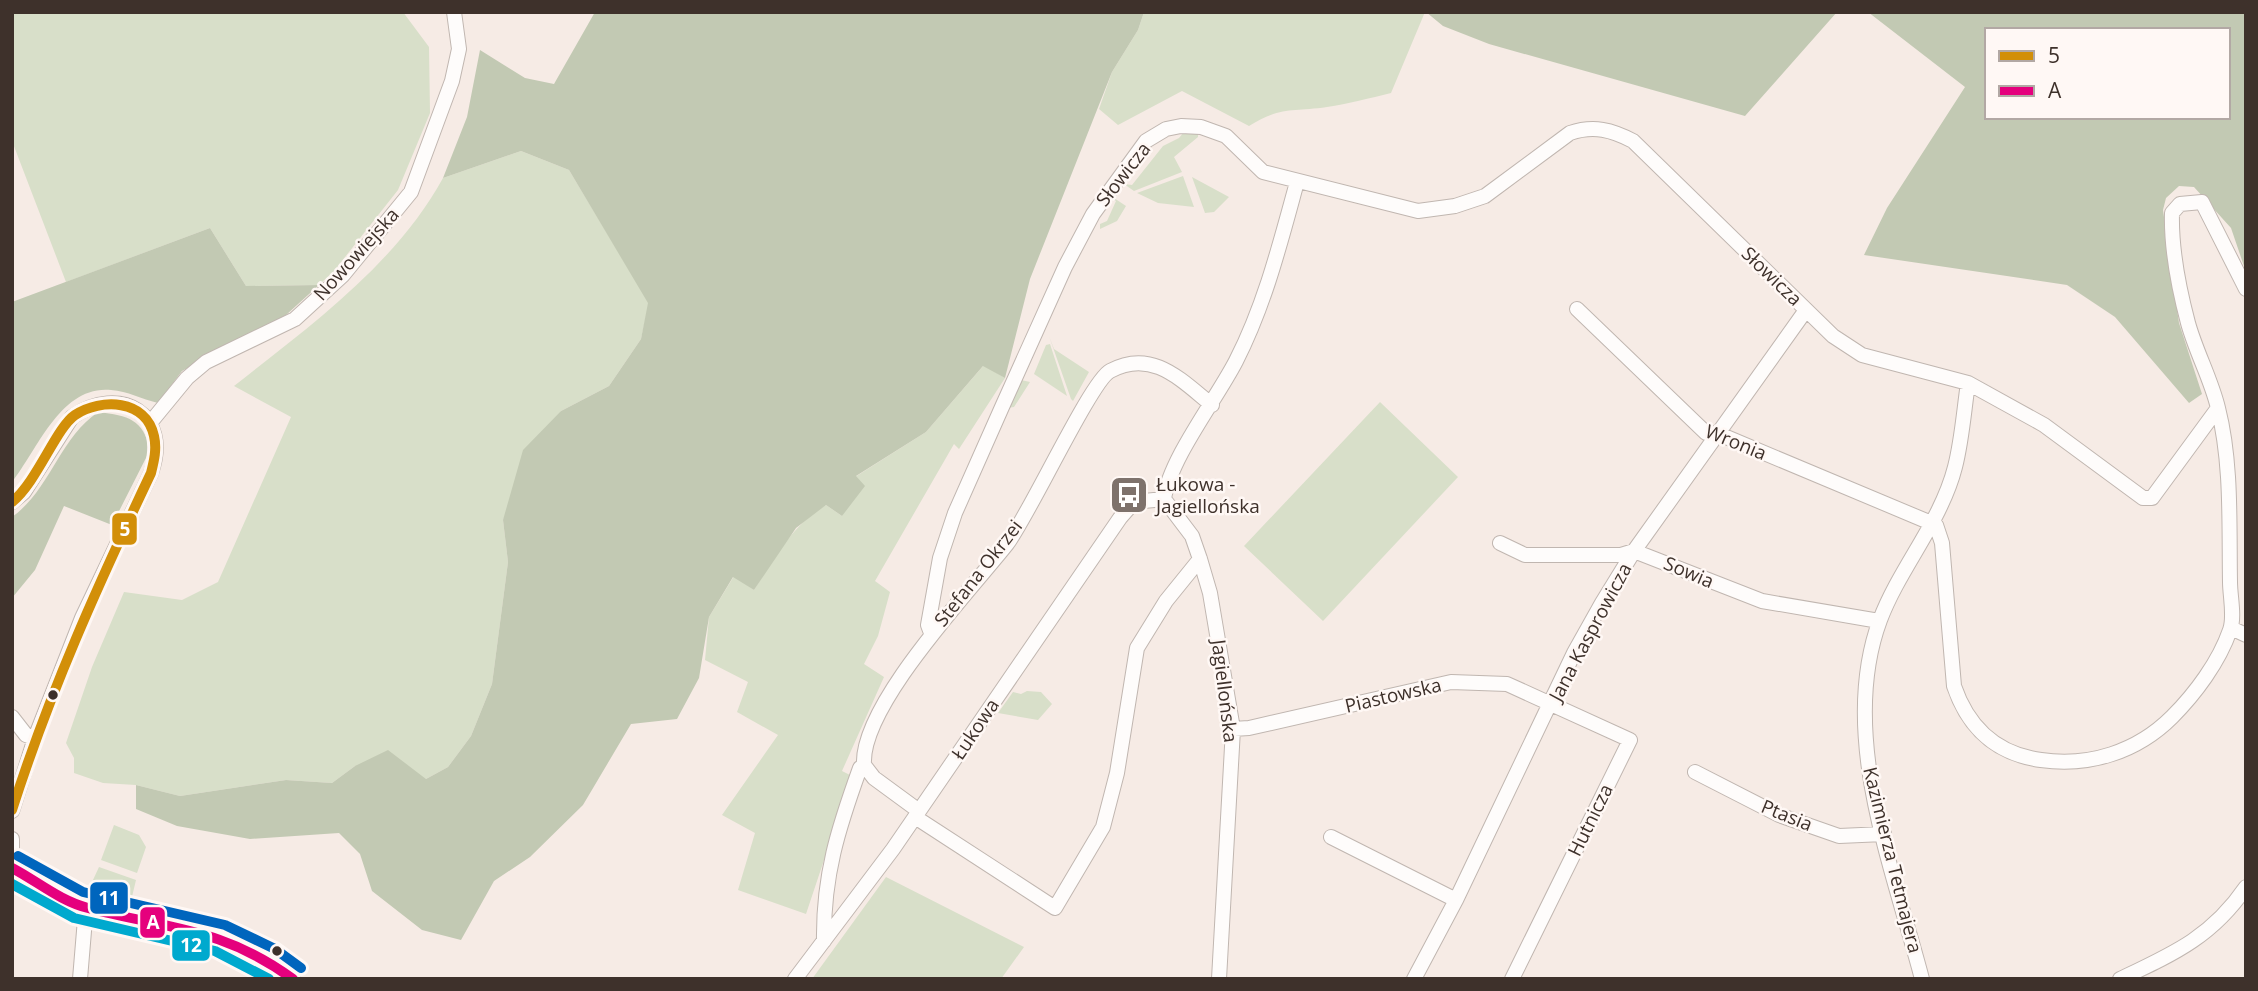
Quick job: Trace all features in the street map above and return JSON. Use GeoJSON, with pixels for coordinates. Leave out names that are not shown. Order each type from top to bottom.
{"type":"FeatureCollection","features":[{"type":"Feature","properties":{"kind":"street","name":"Nowowiejska"},"geometry":{"type":"LineString","coordinates":[[150,423],[187,378],[206,362],[295,319],[343,275],[411,192],[452,81],[458,49],[454,12]]}},
{"type":"Feature","properties":{"kind":"street","name":"Słowicza"},"geometry":{"type":"LineString","coordinates":[[1093,214],[1146,141],[1166,129],[1190,126],[1226,136],[1263,172],[1418,211],[1455,206],[1485,196],[1570,133],[1586,127],[1605,130],[1633,141],[1833,336],[1862,355],[1968,383],[2044,425],[2143,498],[2152,498],[2218,408]]}},
{"type":"Feature","properties":{"kind":"street"},"geometry":{"type":"LineString","coordinates":[[1164,499],[1171,475],[1212,405],[1256,319],[1297,182]]}},
{"type":"Feature","properties":{"kind":"street"},"geometry":{"type":"LineString","coordinates":[[1931,521],[1939,530],[1942,542],[1954,686],[1961,707],[1984,736],[2018,755],[2061,762],[2090,761],[2109,756],[2148,737],[2167,722],[2196,689],[2231,628],[2227,479],[2218,408],[2188,323],[2171,232],[2172,213],[2180,204],[2202,202],[2246,289]]}},
{"type":"Feature","properties":{"kind":"street","name":"Stefana Okrzei"},"geometry":{"type":"LineString","coordinates":[[931,632],[929,625],[940,558],[955,513],[1065,267],[1093,214]]}},
{"type":"Feature","properties":{"kind":"street","name":"Wronia"},"geometry":{"type":"LineString","coordinates":[[1577,309],[1706,433],[1719,434],[1931,521]]}},
{"type":"Feature","properties":{"kind":"street","name":"Jana Kasprowicza"},"geometry":{"type":"LineString","coordinates":[[1414,979],[1456,900],[1574,653],[1634,551],[1807,310]]}},
{"type":"Feature","properties":{"kind":"street","name":"Stefana Okrzei"},"geometry":{"type":"LineString","coordinates":[[931,632],[1008,542],[1103,376],[1135,362],[1155,363],[1174,374],[1212,405]]}},
{"type":"Feature","properties":{"kind":"street","name":"Kazimierza Tetmajera"},"geometry":{"type":"LineString","coordinates":[[1922,979],[1884,834],[1866,748],[1864,684],[1879,621],[1955,468],[1968,383]]}},
{"type":"Feature","properties":{"kind":"street"},"geometry":{"type":"LineString","coordinates":[[12,502],[24,492],[72,417],[83,410],[108,401],[123,403],[139,411],[150,423],[157,448],[151,473],[82,618],[35,738],[12,811]]}},
{"type":"Feature","properties":{"kind":"street","name":"Jagiellońska"},"geometry":{"type":"LineString","coordinates":[[1164,499],[1192,536],[1200,559],[1210,593],[1233,729],[1219,979]]}},
{"type":"Feature","properties":{"kind":"street","name":"Łukowa"},"geometry":{"type":"LineString","coordinates":[[794,979],[917,814],[1120,517],[1133,502],[1164,499]]}},
{"type":"Feature","properties":{"kind":"street","name":"Sowia"},"geometry":{"type":"LineString","coordinates":[[1500,543],[1525,555],[1621,555],[1634,551],[1762,601],[1879,621]]}},
{"type":"Feature","properties":{"kind":"street"},"geometry":{"type":"LineString","coordinates":[[864,765],[874,778],[917,814],[1055,908],[1103,827],[1117,773],[1137,648],[1166,601],[1200,559]]}},
{"type":"Feature","properties":{"kind":"street"},"geometry":{"type":"LineString","coordinates":[[2231,628],[2246,635]]}},
{"type":"Feature","properties":{"kind":"street"},"geometry":{"type":"LineString","coordinates":[[824,941],[823,905],[831,855],[860,768],[864,765],[867,740],[881,711],[931,632]]}},
{"type":"Feature","properties":{"kind":"street","name":"Piastowska"},"geometry":{"type":"LineString","coordinates":[[1233,729],[1249,728],[1451,682],[1507,684],[1552,702]]}},
{"type":"Feature","properties":{"kind":"street","name":"Hutnicza"},"geometry":{"type":"LineString","coordinates":[[1512,979],[1630,740],[1552,702]]}},
{"type":"Feature","properties":{"kind":"street"},"geometry":{"type":"LineString","coordinates":[[12,718],[26,735],[35,738]]}},
{"type":"Feature","properties":{"kind":"street","name":"Ptasia"},"geometry":{"type":"LineString","coordinates":[[1695,772],[1779,815],[1839,836],[1884,834]]}},
{"type":"Feature","properties":{"kind":"street"},"geometry":{"type":"LineString","coordinates":[[1331,837],[1456,900]]}},
{"type":"Feature","properties":{"kind":"street"},"geometry":{"type":"LineString","coordinates":[[12,839],[12,866],[86,907],[159,920],[223,936],[272,962],[293,979]]}},
{"type":"Feature","properties":{"kind":"street"},"geometry":{"type":"LineString","coordinates":[[2120,979],[2185,948],[2213,927],[2246,887]]}},
{"type":"Feature","properties":{"kind":"street"},"geometry":{"type":"LineString","coordinates":[[80,979],[86,907]]}},
{"type":"Feature","properties":{"kind":"green space"},"geometry":{"type":"Polygon","coordinates":[[[12,12],[403,12],[429,47],[430,113],[398,190],[334,271],[319,285],[246,286],[210,228],[66,282],[12,141],[12,12]]]}},
{"type":"Feature","properties":{"kind":"green space"},"geometry":{"type":"Polygon","coordinates":[[[595,12],[1144,12],[1138,30],[1112,72],[1030,279],[1005,378],[983,366],[926,432],[856,476],[865,486],[842,516],[826,505],[796,528],[754,590],[733,577],[709,617],[699,678],[677,719],[631,724],[583,805],[530,857],[494,881],[461,940],[422,930],[372,891],[360,854],[339,833],[250,839],[177,826],[136,809],[136,785],[180,796],[286,780],[332,783],[355,766],[388,750],[426,779],[448,767],[471,736],[492,684],[508,562],[503,520],[523,450],[561,411],[609,386],[641,339],[648,303],[569,170],[521,151],[443,178],[467,117],[480,50],[525,78],[554,84],[595,12]]]}},
{"type":"Feature","properties":{"kind":"green space"},"geometry":{"type":"Polygon","coordinates":[[[1144,12],[1425,12],[1391,93],[1335,106],[1287,111],[1270,115],[1249,126],[1182,91],[1118,125],[1099,109],[1112,72],[1138,30],[1144,12]]]}},
{"type":"Feature","properties":{"kind":"green space"},"geometry":{"type":"Polygon","coordinates":[[[1426,12],[1837,12],[1745,116],[1489,44],[1443,26],[1426,12]]]}},
{"type":"Feature","properties":{"kind":"green space"},"geometry":{"type":"Polygon","coordinates":[[[1868,12],[2246,12],[2246,272],[2231,228],[2194,187],[2179,186],[2166,198],[2163,210],[2179,323],[2202,394],[2189,403],[2115,317],[2067,285],[1864,255],[1887,208],[1965,87],[1868,12]]]}},
{"type":"Feature","properties":{"kind":"green space"},"geometry":{"type":"Polygon","coordinates":[[[1184,132],[1198,134],[1198,137],[1174,157],[1182,172],[1134,191],[1124,184],[1132,185],[1163,146],[1179,138],[1184,132]]]}},
{"type":"Feature","properties":{"kind":"green space"},"geometry":{"type":"Polygon","coordinates":[[[521,151],[569,170],[649,303],[641,339],[609,386],[561,411],[503,520],[508,562],[492,684],[471,736],[448,767],[426,779],[355,766],[332,783],[286,780],[180,796],[136,785],[103,783],[74,773],[74,758],[66,743],[92,667],[124,592],[182,600],[218,582],[291,417],[234,386],[321,316],[376,266],[424,209],[443,178],[521,151]]]}},
{"type":"Feature","properties":{"kind":"green space"},"geometry":{"type":"Polygon","coordinates":[[[1183,176],[1194,207],[1158,203],[1137,193],[1183,176]]]}},
{"type":"Feature","properties":{"kind":"green space"},"geometry":{"type":"Polygon","coordinates":[[[1192,177],[1229,197],[1214,212],[1205,213],[1192,177]]]}},
{"type":"Feature","properties":{"kind":"green space"},"geometry":{"type":"Polygon","coordinates":[[[1113,192],[1114,198],[1126,206],[1117,221],[1100,229],[1100,224],[1107,221],[1116,201],[1110,197],[1113,192]]]}},
{"type":"Feature","properties":{"kind":"green space"},"geometry":{"type":"Polygon","coordinates":[[[210,228],[246,286],[319,285],[286,315],[182,371],[158,403],[111,390],[93,391],[78,398],[52,422],[12,482],[12,302],[210,228]]]}},
{"type":"Feature","properties":{"kind":"green space"},"geometry":{"type":"Polygon","coordinates":[[[1049,336],[1054,349],[1089,372],[1073,401],[1071,399],[1049,336]]]}},
{"type":"Feature","properties":{"kind":"green space"},"geometry":{"type":"Polygon","coordinates":[[[1050,344],[1067,396],[1034,374],[1046,345],[1050,344]]]}},
{"type":"Feature","properties":{"kind":"green space"},"geometry":{"type":"Polygon","coordinates":[[[984,365],[1005,378],[959,449],[954,444],[875,581],[890,592],[878,636],[864,664],[884,677],[842,771],[852,776],[806,914],[738,890],[755,833],[722,815],[778,735],[737,712],[748,682],[705,660],[709,617],[734,576],[754,590],[785,543],[814,513],[826,505],[842,516],[855,477],[926,432],[984,365]]]}},
{"type":"Feature","properties":{"kind":"green space"},"geometry":{"type":"Polygon","coordinates":[[[1021,380],[1030,382],[1014,407],[1007,408],[1021,380]]]}},
{"type":"Feature","properties":{"kind":"green space"},"geometry":{"type":"Polygon","coordinates":[[[1380,402],[1458,477],[1323,621],[1244,546],[1380,402]]]}},
{"type":"Feature","properties":{"kind":"green space"},"geometry":{"type":"Polygon","coordinates":[[[98,412],[118,415],[139,425],[150,450],[112,525],[64,506],[35,570],[12,598],[12,517],[36,493],[73,436],[98,412]]]}},
{"type":"Feature","properties":{"kind":"green space"},"geometry":{"type":"Polygon","coordinates":[[[1027,691],[1041,692],[1052,704],[1038,720],[998,713],[1013,692],[1021,694],[1027,691]]]}},
{"type":"Feature","properties":{"kind":"green space"},"geometry":{"type":"Polygon","coordinates":[[[114,825],[139,835],[146,847],[137,873],[101,860],[114,825]]]}},
{"type":"Feature","properties":{"kind":"green space"},"geometry":{"type":"Polygon","coordinates":[[[99,867],[136,880],[131,901],[122,899],[120,902],[86,895],[99,867]]]}},
{"type":"Feature","properties":{"kind":"green space"},"geometry":{"type":"Polygon","coordinates":[[[886,877],[1024,947],[1001,979],[812,979],[886,877]]]}},
{"type":"Feature","properties":{"kind":"transit line","name":"5"},"geometry":{"type":"LineString","coordinates":[[12,502],[30,482],[61,431],[75,415],[97,406],[121,405],[142,415],[149,424],[155,446],[151,473],[76,639],[42,723],[12,810]]}},
{"type":"Feature","properties":{"kind":"transit line","name":"11"},"geometry":{"type":"LineString","coordinates":[[18,856],[83,892],[225,925],[275,949],[301,968]]}},
{"type":"Feature","properties":{"kind":"transit line","name":"A"},"geometry":{"type":"LineString","coordinates":[[12,868],[78,905],[218,939],[267,962],[293,979]]}},
{"type":"Feature","properties":{"kind":"transit line","name":"12"},"geometry":{"type":"LineString","coordinates":[[12,884],[74,918],[215,951],[269,979]]}},
{"type":"Feature","properties":{"kind":"place","name":"Łukowa - Jagiellońska"},"geometry":{"type":"Point","coordinates":[1129,495]}}]}
